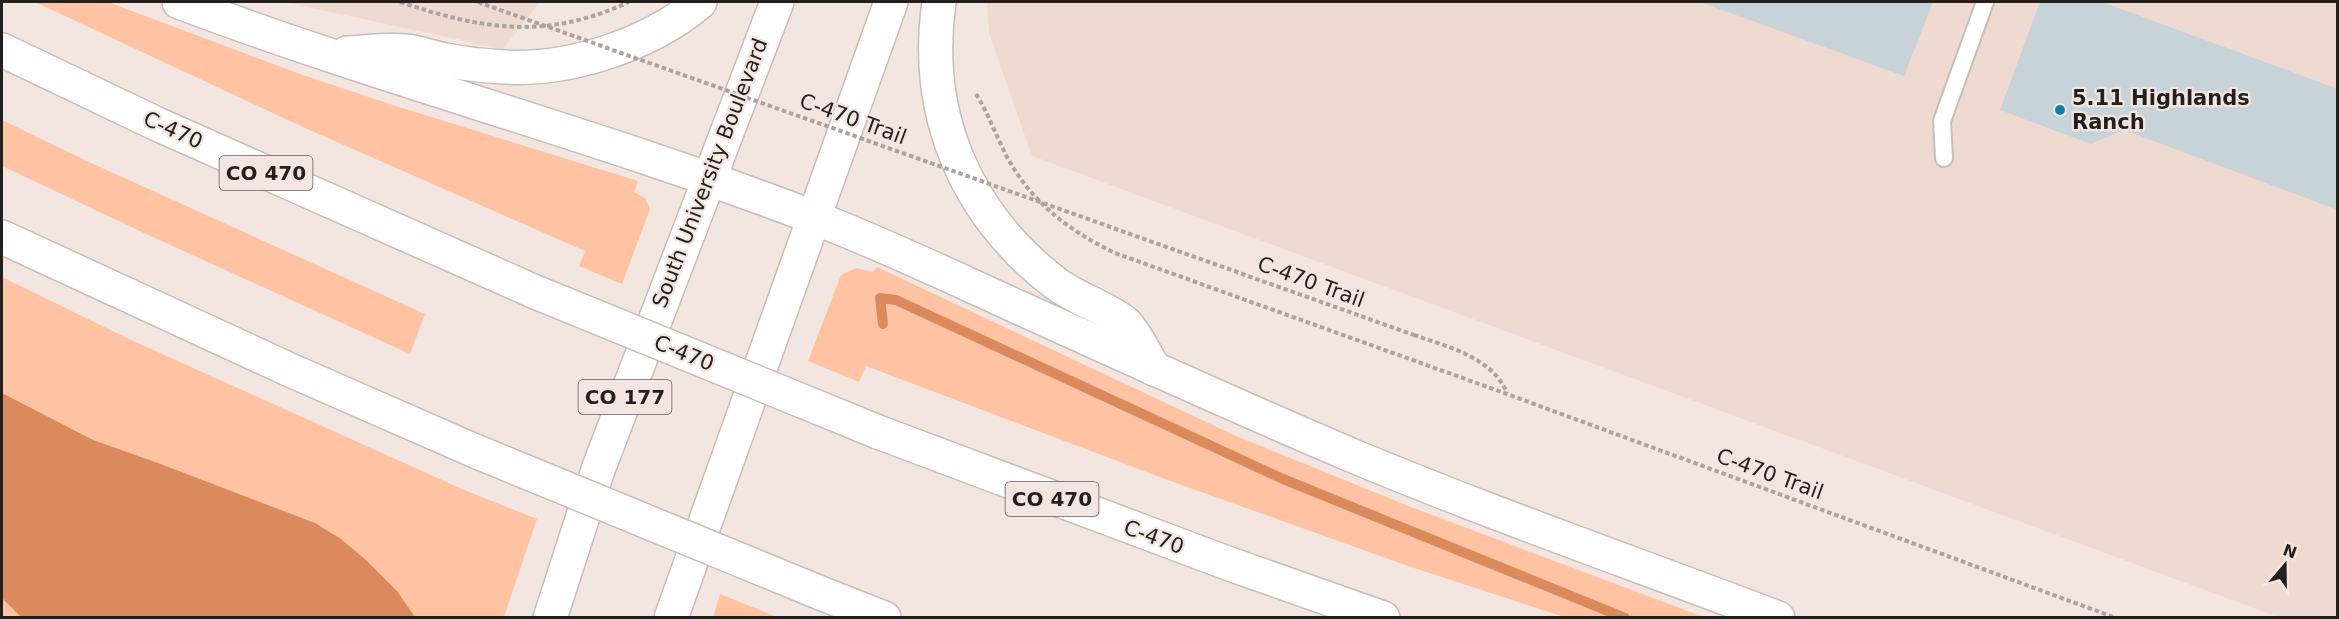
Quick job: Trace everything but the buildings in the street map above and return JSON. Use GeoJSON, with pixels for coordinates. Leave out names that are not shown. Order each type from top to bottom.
{"type":"FeatureCollection","features":[{"type":"Feature","properties":{"kind":"main road"},"geometry":{"type":"LineString","coordinates":[[179,2],[326,54],[707,179],[813,217],[874,242],[1155,369],[1426,485],[1778,618]]}},
{"type":"Feature","properties":{"kind":"main road"},"geometry":{"type":"LineString","coordinates":[[326,54],[406,51],[450,61],[506,67],[557,63],[593,56],[624,46],[671,23],[700,2]]}},
{"type":"Feature","properties":{"kind":"main road","name":"South University Boulevard"},"geometry":{"type":"LineString","coordinates":[[550,618],[598,467],[777,2]]}},
{"type":"Feature","properties":{"kind":"main road"},"geometry":{"type":"LineString","coordinates":[[671,618],[891,2]]}},
{"type":"Feature","properties":{"kind":"main road"},"geometry":{"type":"LineString","coordinates":[[939,2],[935,49],[939,99],[949,140],[975,195],[999,232],[1022,257],[1058,286],[1126,324],[1155,369]]}},
{"type":"Feature","properties":{"kind":"main road","name":"C-470"},"geometry":{"type":"LineString","coordinates":[[2,50],[167,128],[533,291],[878,432],[1227,564],[1383,618]]}},
{"type":"Feature","properties":{"kind":"main road"},"geometry":{"type":"LineString","coordinates":[[2,237],[290,370],[475,451],[884,618]]}},
{"type":"Feature","properties":{"kind":"lane"},"geometry":{"type":"LineString","coordinates":[[1944,158],[1942,121],[1985,2]]}},
{"type":"Feature","properties":{"kind":"path"},"geometry":{"type":"LineString","coordinates":[[400,2],[478,24],[531,28],[588,18],[629,2]]}},
{"type":"Feature","properties":{"kind":"path","name":"C-470 Trail"},"geometry":{"type":"LineString","coordinates":[[478,2],[1461,352],[1497,376],[1507,394],[2116,618]]}},
{"type":"Feature","properties":{"kind":"path"},"geometry":{"type":"LineString","coordinates":[[975,91],[1017,172],[1051,212],[1087,239],[1115,253],[1507,394]]}},
{"type":"Feature","properties":{"kind":"shaded area"},"geometry":{"type":"Polygon","coordinates":[[[35,2],[108,2],[300,74],[638,181],[634,192],[645,198],[650,209],[622,284],[579,266],[585,251],[305,128],[35,2]]]}},
{"type":"Feature","properties":{"kind":"shaded area"},"geometry":{"type":"Polygon","coordinates":[[[284,2],[540,2],[503,49],[284,2]]]}},
{"type":"Feature","properties":{"kind":"shaded area"},"geometry":{"type":"Polygon","coordinates":[[[987,2],[2337,2],[2337,617],[2278,617],[1032,156],[989,33],[987,2]]]}},
{"type":"Feature","properties":{"kind":"shaded area"},"geometry":{"type":"Polygon","coordinates":[[[2,120],[89,162],[425,314],[410,354],[2,166],[2,120]]]}},
{"type":"Feature","properties":{"kind":"shaded area"},"geometry":{"type":"Polygon","coordinates":[[[877,267],[1236,436],[1411,507],[1704,617],[1564,617],[1408,566],[1165,479],[866,366],[859,382],[808,361],[841,275],[856,268],[873,272],[877,267]]]}},
{"type":"Feature","properties":{"kind":"shaded area"},"geometry":{"type":"Polygon","coordinates":[[[2,277],[129,339],[462,489],[537,519],[504,617],[2,617],[2,277]]]}},
{"type":"Feature","properties":{"kind":"shaded area"},"geometry":{"type":"Polygon","coordinates":[[[2,393],[93,440],[315,523],[341,539],[367,561],[397,591],[415,617],[21,617],[2,598],[2,393]]]}},
{"type":"Feature","properties":{"kind":"shaded area"},"geometry":{"type":"Polygon","coordinates":[[[720,594],[777,617],[713,617],[720,594]]]}},
{"type":"Feature","properties":{"kind":"waterway"},"geometry":{"type":"LineString","coordinates":[[883,324],[880,298],[896,300],[1283,479],[1625,618]]}},
{"type":"Feature","properties":{"kind":"place","name":"5.11 Highlands Ranch"},"geometry":{"type":"Point","coordinates":[2060,110]}}]}
